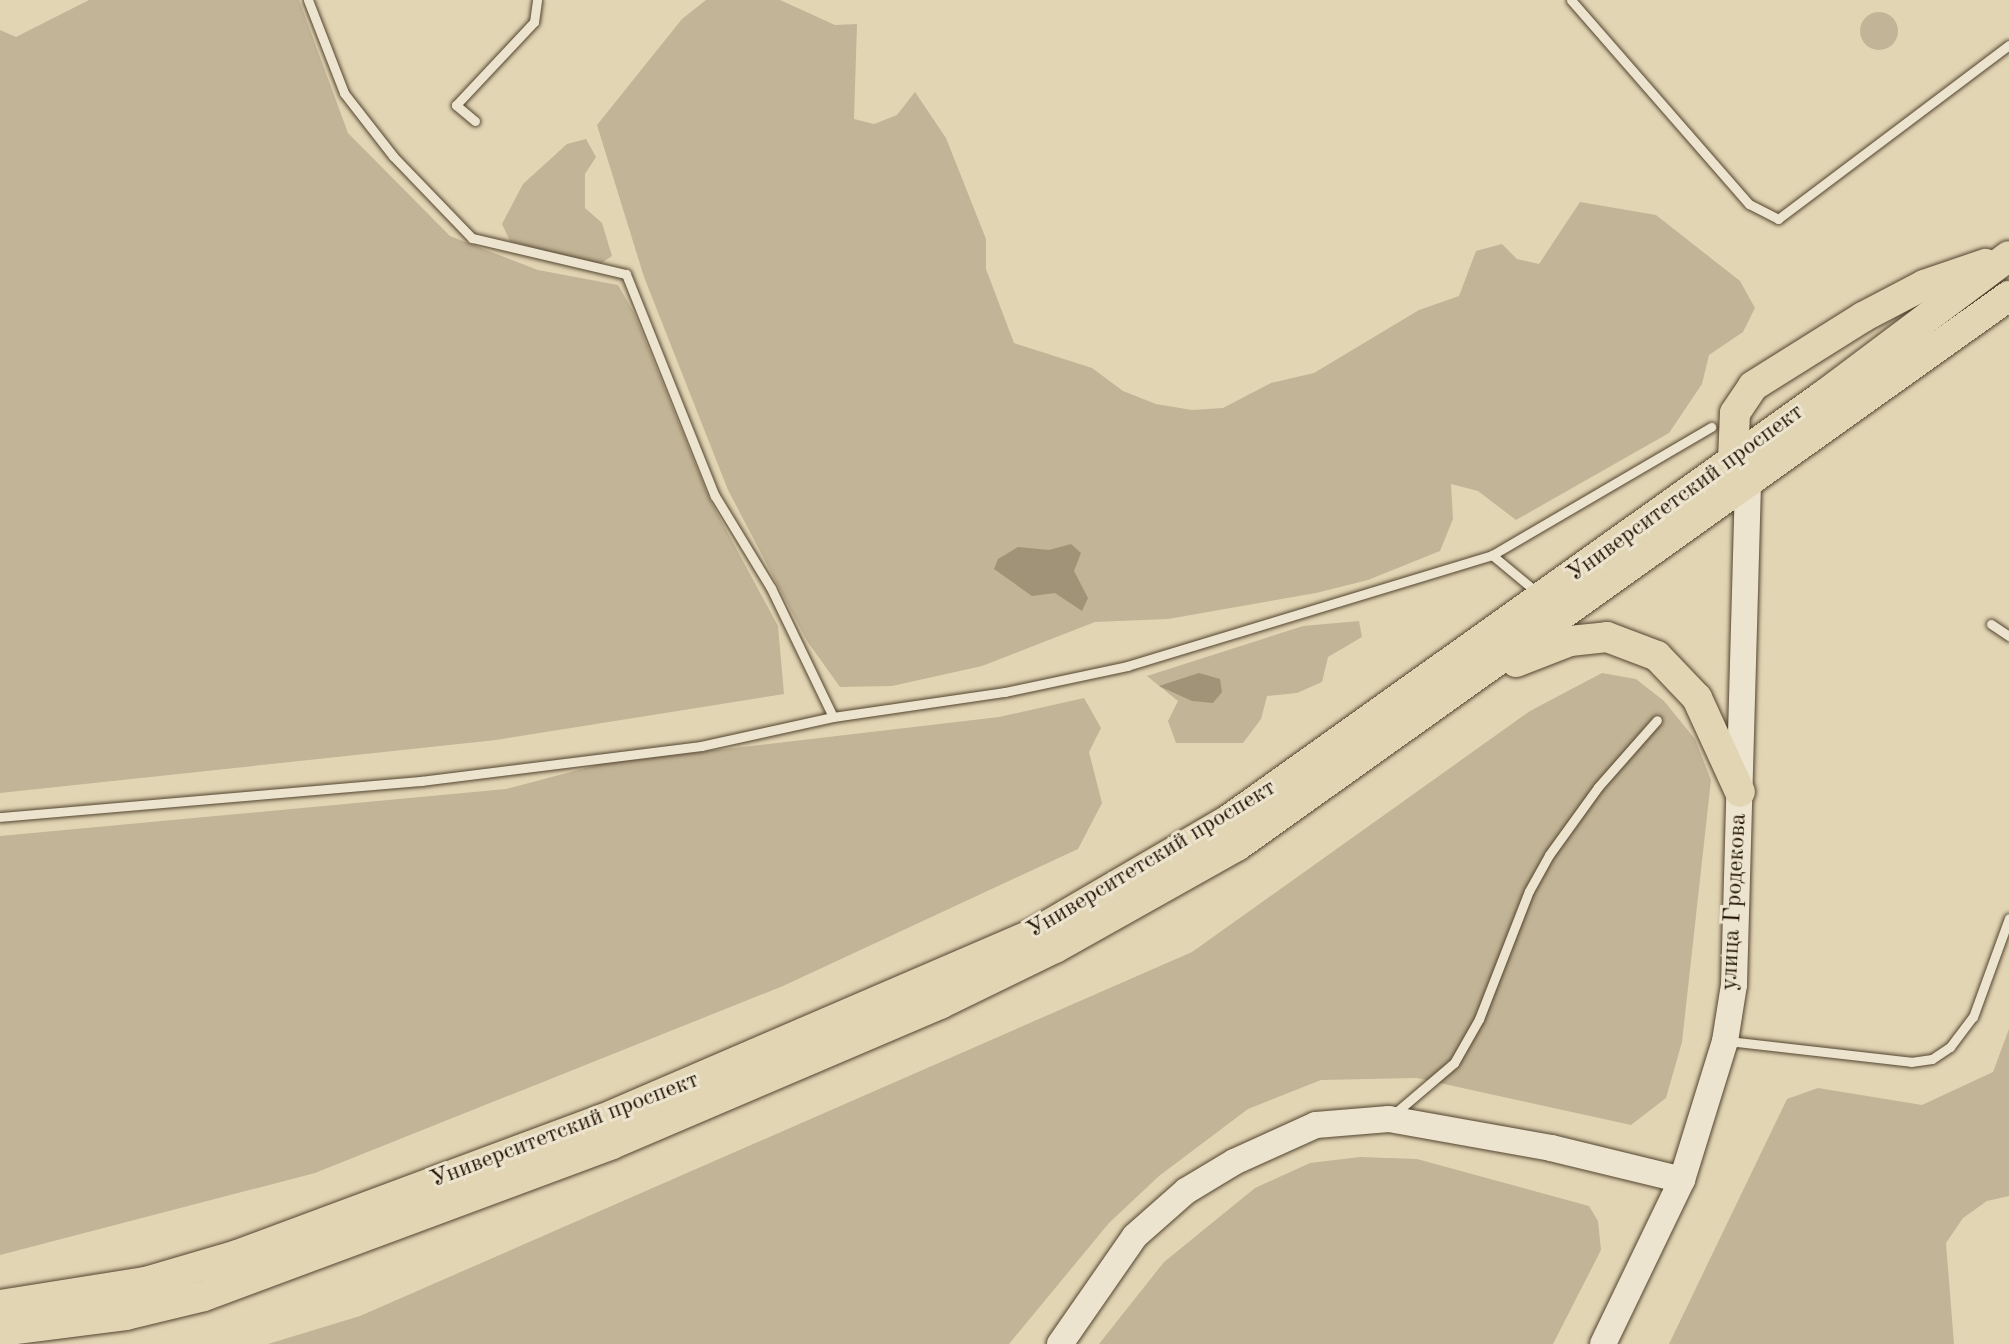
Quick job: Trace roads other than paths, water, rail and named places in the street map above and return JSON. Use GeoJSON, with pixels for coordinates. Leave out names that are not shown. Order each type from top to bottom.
{"type":"FeatureCollection","features":[{"type":"Feature","properties":{"kind":"main road"},"geometry":{"type":"LineString","coordinates":[[1740,472],[1735,413],[1753,386],[1924,285],[2009,255]]}},
{"type":"Feature","properties":{"kind":"main road","name":"Университетский проспект"},"geometry":{"type":"LineString","coordinates":[[0,1331],[126,1315],[204,1296],[608,1132],[940,1004],[1138,903],[1237,846],[1470,680],[1740,472],[2009,255]]}},
{"type":"Feature","properties":{"kind":"main road","name":"Университетский проспект"},"geometry":{"type":"LineString","coordinates":[[0,1305],[146,1282],[237,1255],[608,1132],[932,981],[1107,893],[1227,821],[1543,598],[2009,296]]}},
{"type":"Feature","properties":{"kind":"main road","name":"улица Гродекова"},"geometry":{"type":"LineString","coordinates":[[1603,1344],[1682,1180],[1725,1041],[1739,927],[1740,472]]}},
{"type":"Feature","properties":{"kind":"main road"},"geometry":{"type":"LineString","coordinates":[[1470,680],[1570,641],[1607,637],[1636,644],[1675,670],[1697,698],[1740,792]]}},
{"type":"Feature","properties":{"kind":"main road"},"geometry":{"type":"LineString","coordinates":[[1060,1344],[1135,1236],[1186,1191],[1234,1162],[1316,1125],[1389,1119],[1551,1148],[1682,1180]]}},
{"type":"Feature","properties":{"kind":"lane"},"geometry":{"type":"LineString","coordinates":[[308,0],[344,93],[393,156],[472,238],[626,274],[715,496],[771,588],[833,717]]}},
{"type":"Feature","properties":{"kind":"lane"},"geometry":{"type":"LineString","coordinates":[[475,121],[456,105],[534,22],[537,0]]}},
{"type":"Feature","properties":{"kind":"lane"},"geometry":{"type":"LineString","coordinates":[[1571,0],[1749,204],[1768,218],[1788,216],[2009,45]]}},
{"type":"Feature","properties":{"kind":"lane"},"geometry":{"type":"LineString","coordinates":[[0,817],[421,781],[701,746],[833,717],[1005,692],[1127,666],[1492,555],[1711,427]]}},
{"type":"Feature","properties":{"kind":"lane"},"geometry":{"type":"LineString","coordinates":[[1492,555],[1543,598]]}},
{"type":"Feature","properties":{"kind":"lane"},"geometry":{"type":"LineString","coordinates":[[1991,624],[2009,636]]}},
{"type":"Feature","properties":{"kind":"lane"},"geometry":{"type":"LineString","coordinates":[[1389,1119],[1454,1063],[1479,1019],[1529,891],[1549,855],[1598,787],[1657,720]]}},
{"type":"Feature","properties":{"kind":"lane"},"geometry":{"type":"LineString","coordinates":[[1725,1041],[1911,1062],[1932,1059],[1950,1047],[1973,1017],[2009,918]]}}]}
